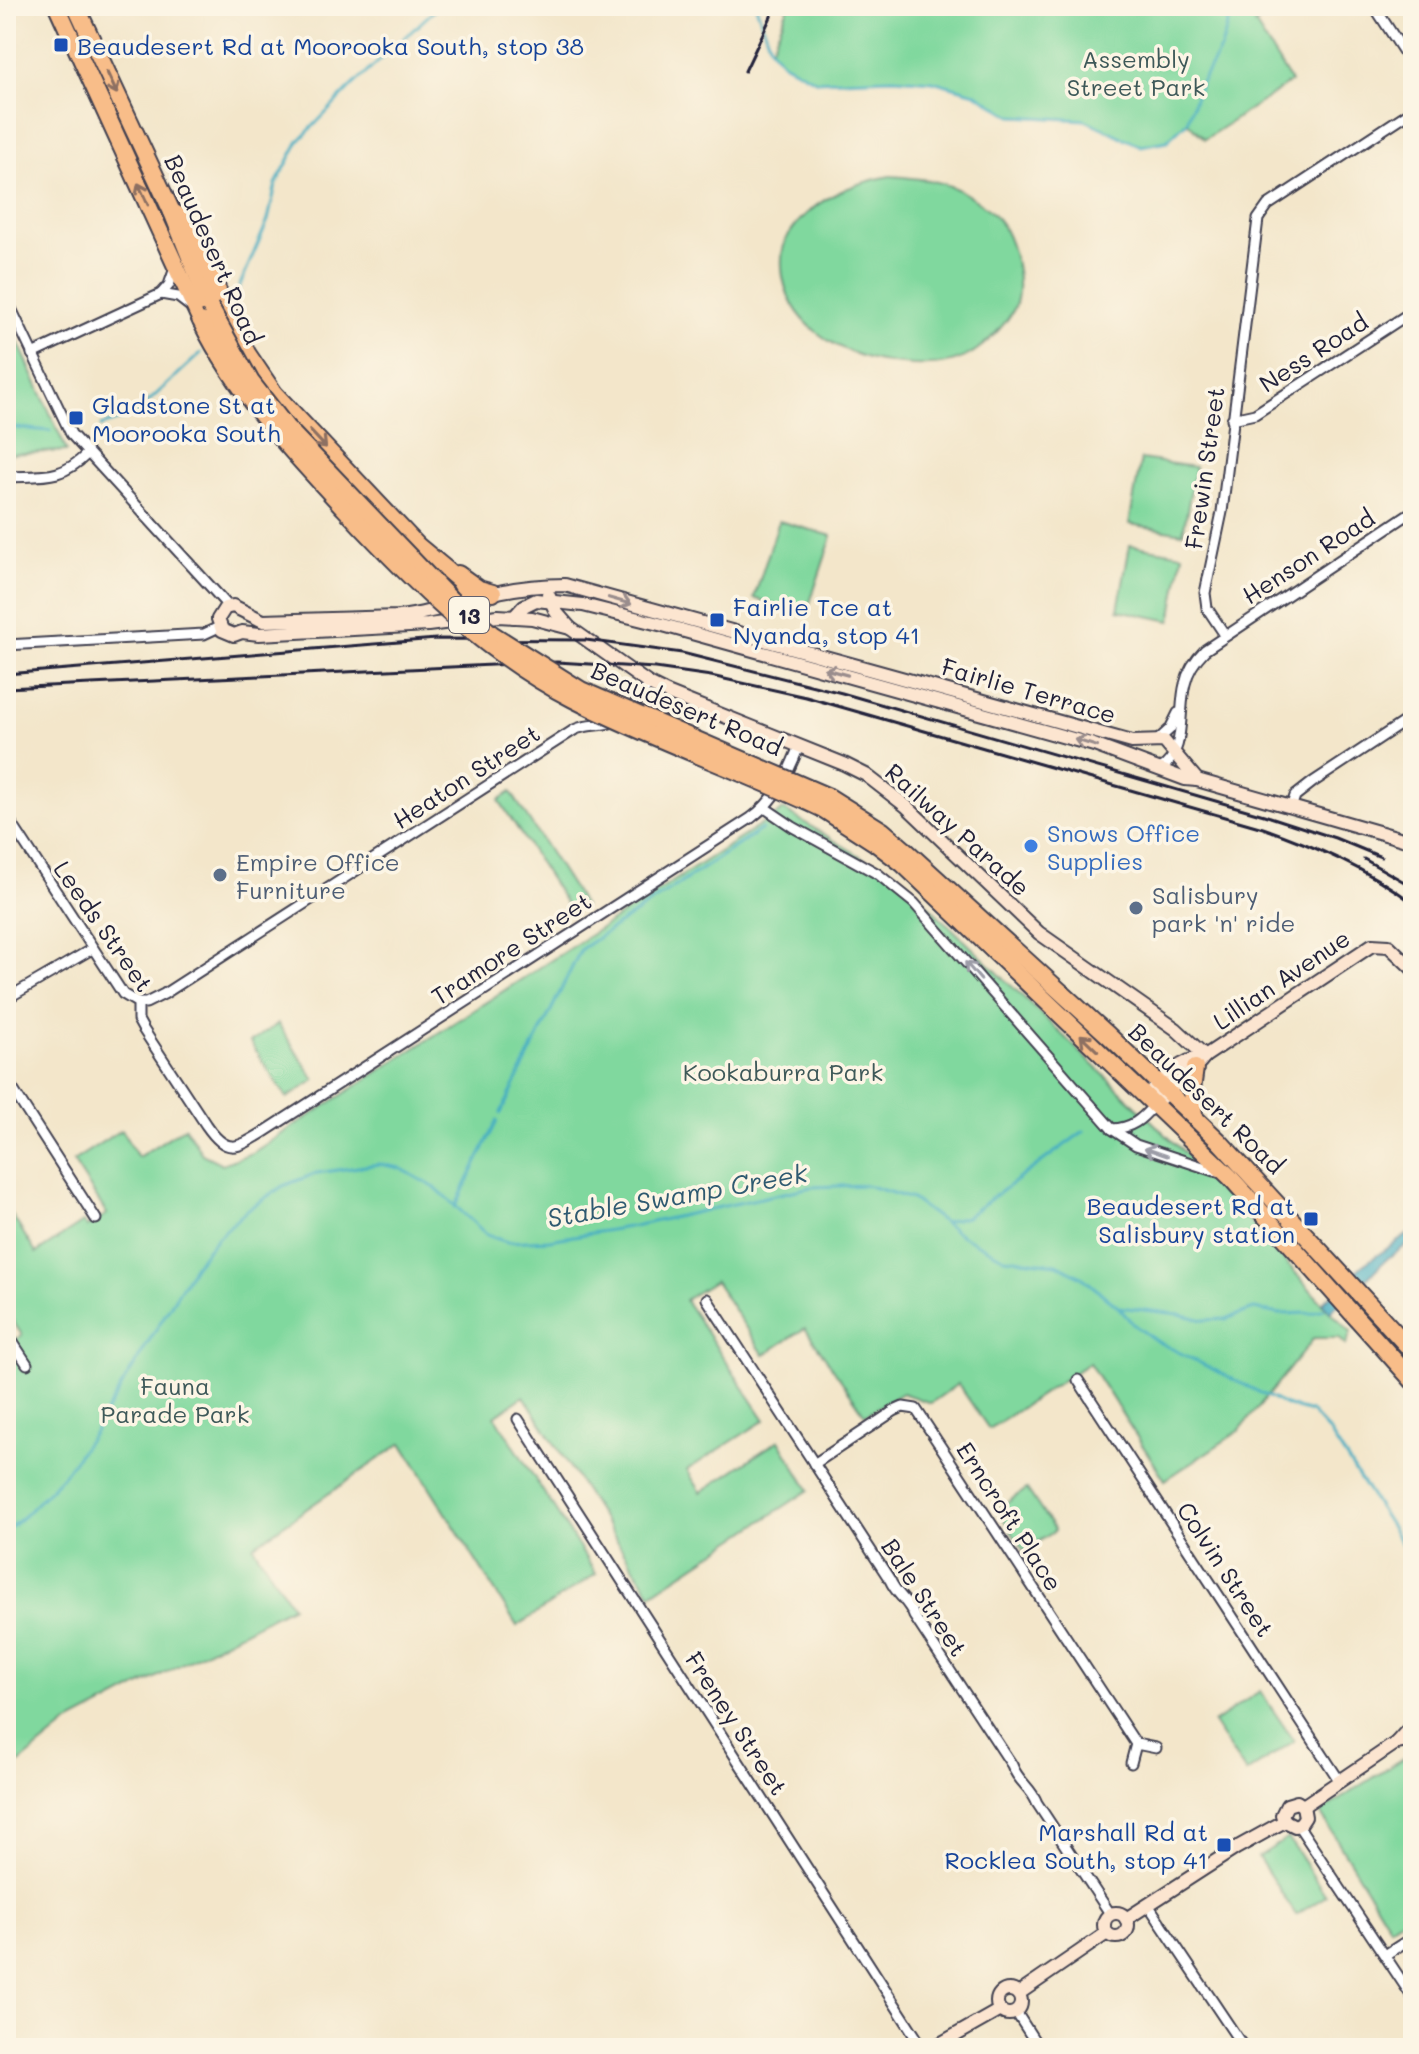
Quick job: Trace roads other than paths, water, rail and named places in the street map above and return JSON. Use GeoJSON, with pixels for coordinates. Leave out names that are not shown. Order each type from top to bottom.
{"type":"FeatureCollection","features":[{"type":"Feature","properties":{"kind":"highway","name":"Beaudesert Road"},"geometry":{"type":"LineString","coordinates":[[57,6],[175,265],[246,397],[283,443],[407,575],[485,643],[531,675],[572,698],[826,803],[883,831],[1194,1116],[1413,1352]]}},
{"type":"Feature","properties":{"kind":"highway","name":"Beaudesert Road"},"geometry":{"type":"LineString","coordinates":[[76,6],[172,212],[203,313]]}},
{"type":"Feature","properties":{"kind":"highway"},"geometry":{"type":"LineString","coordinates":[[172,212],[184,218],[247,353],[274,393],[418,546],[463,585],[465,601]]}},
{"type":"Feature","properties":{"kind":"highway"},"geometry":{"type":"LineString","coordinates":[[379,504],[380,514],[465,601],[476,618]]}},
{"type":"Feature","properties":{"kind":"highway"},"geometry":{"type":"LineString","coordinates":[[449,571],[457,573],[479,589],[493,593]]}},
{"type":"Feature","properties":{"kind":"highway","name":"Beaudesert Road"},"geometry":{"type":"LineString","coordinates":[[826,803],[903,864],[1230,1177],[1413,1381]]}},
{"type":"Feature","properties":{"kind":"highway"},"geometry":{"type":"LineString","coordinates":[[1194,1116],[1192,1090],[1200,1062]]}},
{"type":"Feature","properties":{"kind":"street"},"geometry":{"type":"LineString","coordinates":[[1374,6],[1413,66]]}},
{"type":"Feature","properties":{"kind":"street","name":"Frewin Street"},"geometry":{"type":"LineString","coordinates":[[1225,635],[1207,608],[1205,593],[1222,512],[1256,226],[1268,205],[1413,110]]}},
{"type":"Feature","properties":{"kind":"street"},"geometry":{"type":"LineString","coordinates":[[32,354],[161,294],[169,285],[175,265]]}},
{"type":"Feature","properties":{"kind":"street"},"geometry":{"type":"LineString","coordinates":[[161,294],[178,297],[203,313]]}},
{"type":"Feature","properties":{"kind":"street"},"geometry":{"type":"LineString","coordinates":[[6,298],[71,434],[229,607],[240,608],[246,615],[263,621],[419,615],[465,601]]}},
{"type":"Feature","properties":{"kind":"street","name":"Ness Road"},"geometry":{"type":"LineString","coordinates":[[1232,419],[1255,414],[1413,311]]}},
{"type":"Feature","properties":{"kind":"street"},"geometry":{"type":"LineString","coordinates":[[6,477],[60,474],[74,467],[87,454]]}},
{"type":"Feature","properties":{"kind":"street","name":"Henson Road"},"geometry":{"type":"LineString","coordinates":[[1225,635],[1413,511]]}},
{"type":"Feature","properties":{"kind":"street"},"geometry":{"type":"LineString","coordinates":[[544,585],[570,628]]}},
{"type":"Feature","properties":{"kind":"street","name":"Fairlie Terrace"},"geometry":{"type":"LineString","coordinates":[[465,601],[493,593],[565,585],[1132,742],[1147,744],[1158,740]]}},
{"type":"Feature","properties":{"kind":"street"},"geometry":{"type":"LineString","coordinates":[[514,617],[528,603],[551,600]]}},
{"type":"Feature","properties":{"kind":"street","name":"Fairlie Terrace"},"geometry":{"type":"LineString","coordinates":[[551,600],[663,625],[1094,745],[1185,779],[1292,805],[1413,842]]}},
{"type":"Feature","properties":{"kind":"street"},"geometry":{"type":"LineString","coordinates":[[219,627],[219,615],[229,607]]}},
{"type":"Feature","properties":{"kind":"street"},"geometry":{"type":"LineString","coordinates":[[219,627],[229,635],[242,632],[247,624],[246,615]]}},
{"type":"Feature","properties":{"kind":"street","name":"Railway Parade"},"geometry":{"type":"LineString","coordinates":[[242,632],[325,632],[514,617],[532,618],[570,628],[649,684],[844,764],[885,789],[1039,933],[1186,1037],[1200,1062]]}},
{"type":"Feature","properties":{"kind":"street"},"geometry":{"type":"LineString","coordinates":[[6,645],[204,634],[219,627]]}},
{"type":"Feature","properties":{"kind":"street"},"geometry":{"type":"LineString","coordinates":[[1160,769],[1168,764],[1174,751],[1185,683],[1196,659],[1225,635]]}},
{"type":"Feature","properties":{"kind":"street","name":"Heaton Street"},"geometry":{"type":"LineString","coordinates":[[138,1003],[146,1003],[164,994],[574,730],[587,725],[606,725],[621,719],[631,711],[649,684]]}},
{"type":"Feature","properties":{"kind":"street"},"geometry":{"type":"LineString","coordinates":[[1158,740],[1170,729],[1180,710]]}},
{"type":"Feature","properties":{"kind":"street"},"geometry":{"type":"LineString","coordinates":[[1292,805],[1295,796],[1313,782],[1413,716]]}},
{"type":"Feature","properties":{"kind":"street"},"geometry":{"type":"LineString","coordinates":[[1158,740],[1164,741],[1174,751],[1197,780]]}},
{"type":"Feature","properties":{"kind":"street","name":"Tramore Street"},"geometry":{"type":"LineString","coordinates":[[217,1141],[226,1147],[247,1143],[765,808],[785,777],[799,746]]}},
{"type":"Feature","properties":{"kind":"street","name":"Beaudesert Road"},"geometry":{"type":"LineString","coordinates":[[765,808],[793,827],[867,867],[914,903],[1112,1129],[1136,1145],[1230,1177]]}},
{"type":"Feature","properties":{"kind":"street","name":"Leeds Street"},"geometry":{"type":"LineString","coordinates":[[6,815],[123,994],[138,1003],[138,1020],[143,1029],[217,1141]]}},
{"type":"Feature","properties":{"kind":"street","name":"Lillian Avenue"},"geometry":{"type":"LineString","coordinates":[[1150,1101],[1163,1086],[1372,945],[1384,944],[1397,952],[1413,969]]}},
{"type":"Feature","properties":{"kind":"street"},"geometry":{"type":"LineString","coordinates":[[6,999],[92,949]]}},
{"type":"Feature","properties":{"kind":"street"},"geometry":{"type":"LineString","coordinates":[[6,1079],[96,1219]]}},
{"type":"Feature","properties":{"kind":"street","name":"Beaudesert Road"},"geometry":{"type":"LineString","coordinates":[[1112,1129],[1131,1127],[1143,1119],[1150,1101]]}},
{"type":"Feature","properties":{"kind":"street","name":"Bale Street"},"geometry":{"type":"LineString","coordinates":[[707,1299],[890,1580],[896,1594],[910,1604],[914,1616],[1012,1765],[1018,1780],[1032,1791],[1111,1915]]}},
{"type":"Feature","properties":{"kind":"street"},"geometry":{"type":"LineString","coordinates":[[6,1332],[27,1364]]}},
{"type":"Feature","properties":{"kind":"street","name":"Colvin Street"},"geometry":{"type":"LineString","coordinates":[[1078,1380],[1339,1780]]}},
{"type":"Feature","properties":{"kind":"street","name":"Erncroft Place"},"geometry":{"type":"LineString","coordinates":[[814,1464],[894,1411],[903,1407],[916,1409],[1136,1744]]}},
{"type":"Feature","properties":{"kind":"street","name":"Freney Street"},"geometry":{"type":"LineString","coordinates":[[518,1419],[923,2048]]}},
{"type":"Feature","properties":{"kind":"street"},"geometry":{"type":"LineString","coordinates":[[1303,1806],[1396,1743],[1413,1724]]}},
{"type":"Feature","properties":{"kind":"street"},"geometry":{"type":"LineString","coordinates":[[1396,1743],[1413,1740]]}},
{"type":"Feature","properties":{"kind":"street"},"geometry":{"type":"LineString","coordinates":[[1131,1763],[1136,1744],[1156,1748]]}},
{"type":"Feature","properties":{"kind":"street"},"geometry":{"type":"LineString","coordinates":[[1126,1919],[1236,1848],[1292,1823],[1305,1817],[1303,1806],[1297,1802],[1287,1805],[1282,1815],[1292,1823],[1413,1998]]}},
{"type":"Feature","properties":{"kind":"street"},"geometry":{"type":"LineString","coordinates":[[1149,1906],[1244,2048]]}},
{"type":"Feature","properties":{"kind":"street"},"geometry":{"type":"LineString","coordinates":[[1111,1915],[1121,1915],[1126,1919],[1128,1927],[1124,1934],[1113,1937],[1107,1933],[1104,1923],[1111,1915]]}},
{"type":"Feature","properties":{"kind":"street"},"geometry":{"type":"LineString","coordinates":[[1018,1994],[1107,1933]]}},
{"type":"Feature","properties":{"kind":"street"},"geometry":{"type":"LineString","coordinates":[[1385,1955],[1413,1937]]}},
{"type":"Feature","properties":{"kind":"street"},"geometry":{"type":"LineString","coordinates":[[1011,1991],[1018,1994],[1021,2006],[1016,2012],[1009,2014],[1000,2010],[997,2002],[1000,1995],[1011,1991]]}},
{"type":"Feature","properties":{"kind":"street"},"geometry":{"type":"LineString","coordinates":[[933,2048],[1000,2010]]}},
{"type":"Feature","properties":{"kind":"street"},"geometry":{"type":"LineString","coordinates":[[1016,2012],[1039,2048]]}},
{"type":"Feature","properties":{"kind":"water"},"geometry":{"type":"Polygon","coordinates":[[[1413,1231],[1413,1241],[1388,1258],[1330,1312],[1322,1303],[1363,1265],[1413,1231]]]}},
{"type":"Feature","properties":{"kind":"waterway"},"geometry":{"type":"LineString","coordinates":[[234,299],[268,220],[276,184],[299,141],[351,87],[439,6]]}},
{"type":"Feature","properties":{"kind":"waterway"},"geometry":{"type":"LineString","coordinates":[[756,6],[771,49],[783,63],[817,81],[893,78],[932,81],[975,93],[1012,116],[1085,120],[1141,146],[1167,141],[1187,122],[1200,84],[1221,48],[1233,6]]}},
{"type":"Feature","properties":{"kind":"waterway"},"geometry":{"type":"LineString","coordinates":[[101,426],[134,415],[201,353]]}},
{"type":"Feature","properties":{"kind":"waterway"},"geometry":{"type":"LineString","coordinates":[[6,427],[50,431]]}},
{"type":"Feature","properties":{"kind":"waterway"},"geometry":{"type":"LineString","coordinates":[[501,1113],[581,949],[762,829]]}},
{"type":"Feature","properties":{"kind":"waterway"},"geometry":{"type":"LineString","coordinates":[[455,1207],[497,1121]]}},
{"type":"Feature","properties":{"kind":"waterway"},"geometry":{"type":"LineString","coordinates":[[945,1222],[966,1217],[1084,1131]]}},
{"type":"Feature","properties":{"kind":"waterway","name":"Stable Swamp Creek"},"geometry":{"type":"LineString","coordinates":[[6,1531],[63,1476],[94,1432],[195,1265],[216,1239],[247,1210],[283,1186],[317,1173],[379,1164],[400,1168],[437,1189],[487,1235],[507,1242],[549,1240],[634,1226],[811,1187],[866,1185],[912,1199],[962,1236],[1005,1258],[1057,1264],[1083,1278],[1118,1307],[1204,1320],[1226,1319],[1254,1309],[1279,1314],[1311,1313],[1324,1309]]}},
{"type":"Feature","properties":{"kind":"waterway"},"geometry":{"type":"LineString","coordinates":[[1120,1309],[1134,1325],[1158,1342],[1285,1405],[1311,1412],[1330,1433],[1413,1561]]}},
{"type":"Feature","properties":{"kind":"railway"},"geometry":{"type":"LineString","coordinates":[[745,71],[776,6]]}},
{"type":"Feature","properties":{"kind":"railway"},"geometry":{"type":"LineString","coordinates":[[6,674],[436,639],[586,640],[682,653],[842,693],[1264,815],[1381,857]]}},
{"type":"Feature","properties":{"kind":"railway"},"geometry":{"type":"LineString","coordinates":[[6,688],[557,662],[655,668],[711,676],[806,697],[1263,828],[1341,860],[1413,903]]}},
{"type":"Feature","properties":{"kind":"railway"},"geometry":{"type":"LineString","coordinates":[[1364,859],[1413,887]]}},
{"type":"Feature","properties":{"kind":"place","name":"Beaudesert Rd at Moorooka South, stop 38"},"geometry":{"type":"Point","coordinates":[61,45]}},
{"type":"Feature","properties":{"kind":"place","name":"Gladstone St at Moorooka South"},"geometry":{"type":"Point","coordinates":[76,418]}},
{"type":"Feature","properties":{"kind":"place","name":"Fairlie Tce at Nyanda, stop 41"},"geometry":{"type":"Point","coordinates":[717,620]}},
{"type":"Feature","properties":{"kind":"place","name":"Snows Office Supplies"},"geometry":{"type":"Point","coordinates":[1031,846]}},
{"type":"Feature","properties":{"kind":"place","name":"Empire Office Furniture"},"geometry":{"type":"Point","coordinates":[220,875]}},
{"type":"Feature","properties":{"kind":"place","name":"Salisbury park 'n' ride"},"geometry":{"type":"Point","coordinates":[1136,908]}},
{"type":"Feature","properties":{"kind":"place","name":"Beaudesert Rd at Salisbury station"},"geometry":{"type":"Point","coordinates":[1311,1219]}},
{"type":"Feature","properties":{"kind":"place","name":"Marshall Rd at Rocklea South, stop 41"},"geometry":{"type":"Point","coordinates":[1224,1845]}},
{"type":"Feature","properties":{"kind":"park label","name":"Assembly Street Park"},"geometry":{"type":"Point","coordinates":[1136,72]}},
{"type":"Feature","properties":{"kind":"park label","name":"Kookaburra Park"},"geometry":{"type":"Point","coordinates":[783,1071]}},
{"type":"Feature","properties":{"kind":"park label","name":"Fauna Parade Park"},"geometry":{"type":"Point","coordinates":[175,1399]}}]}
